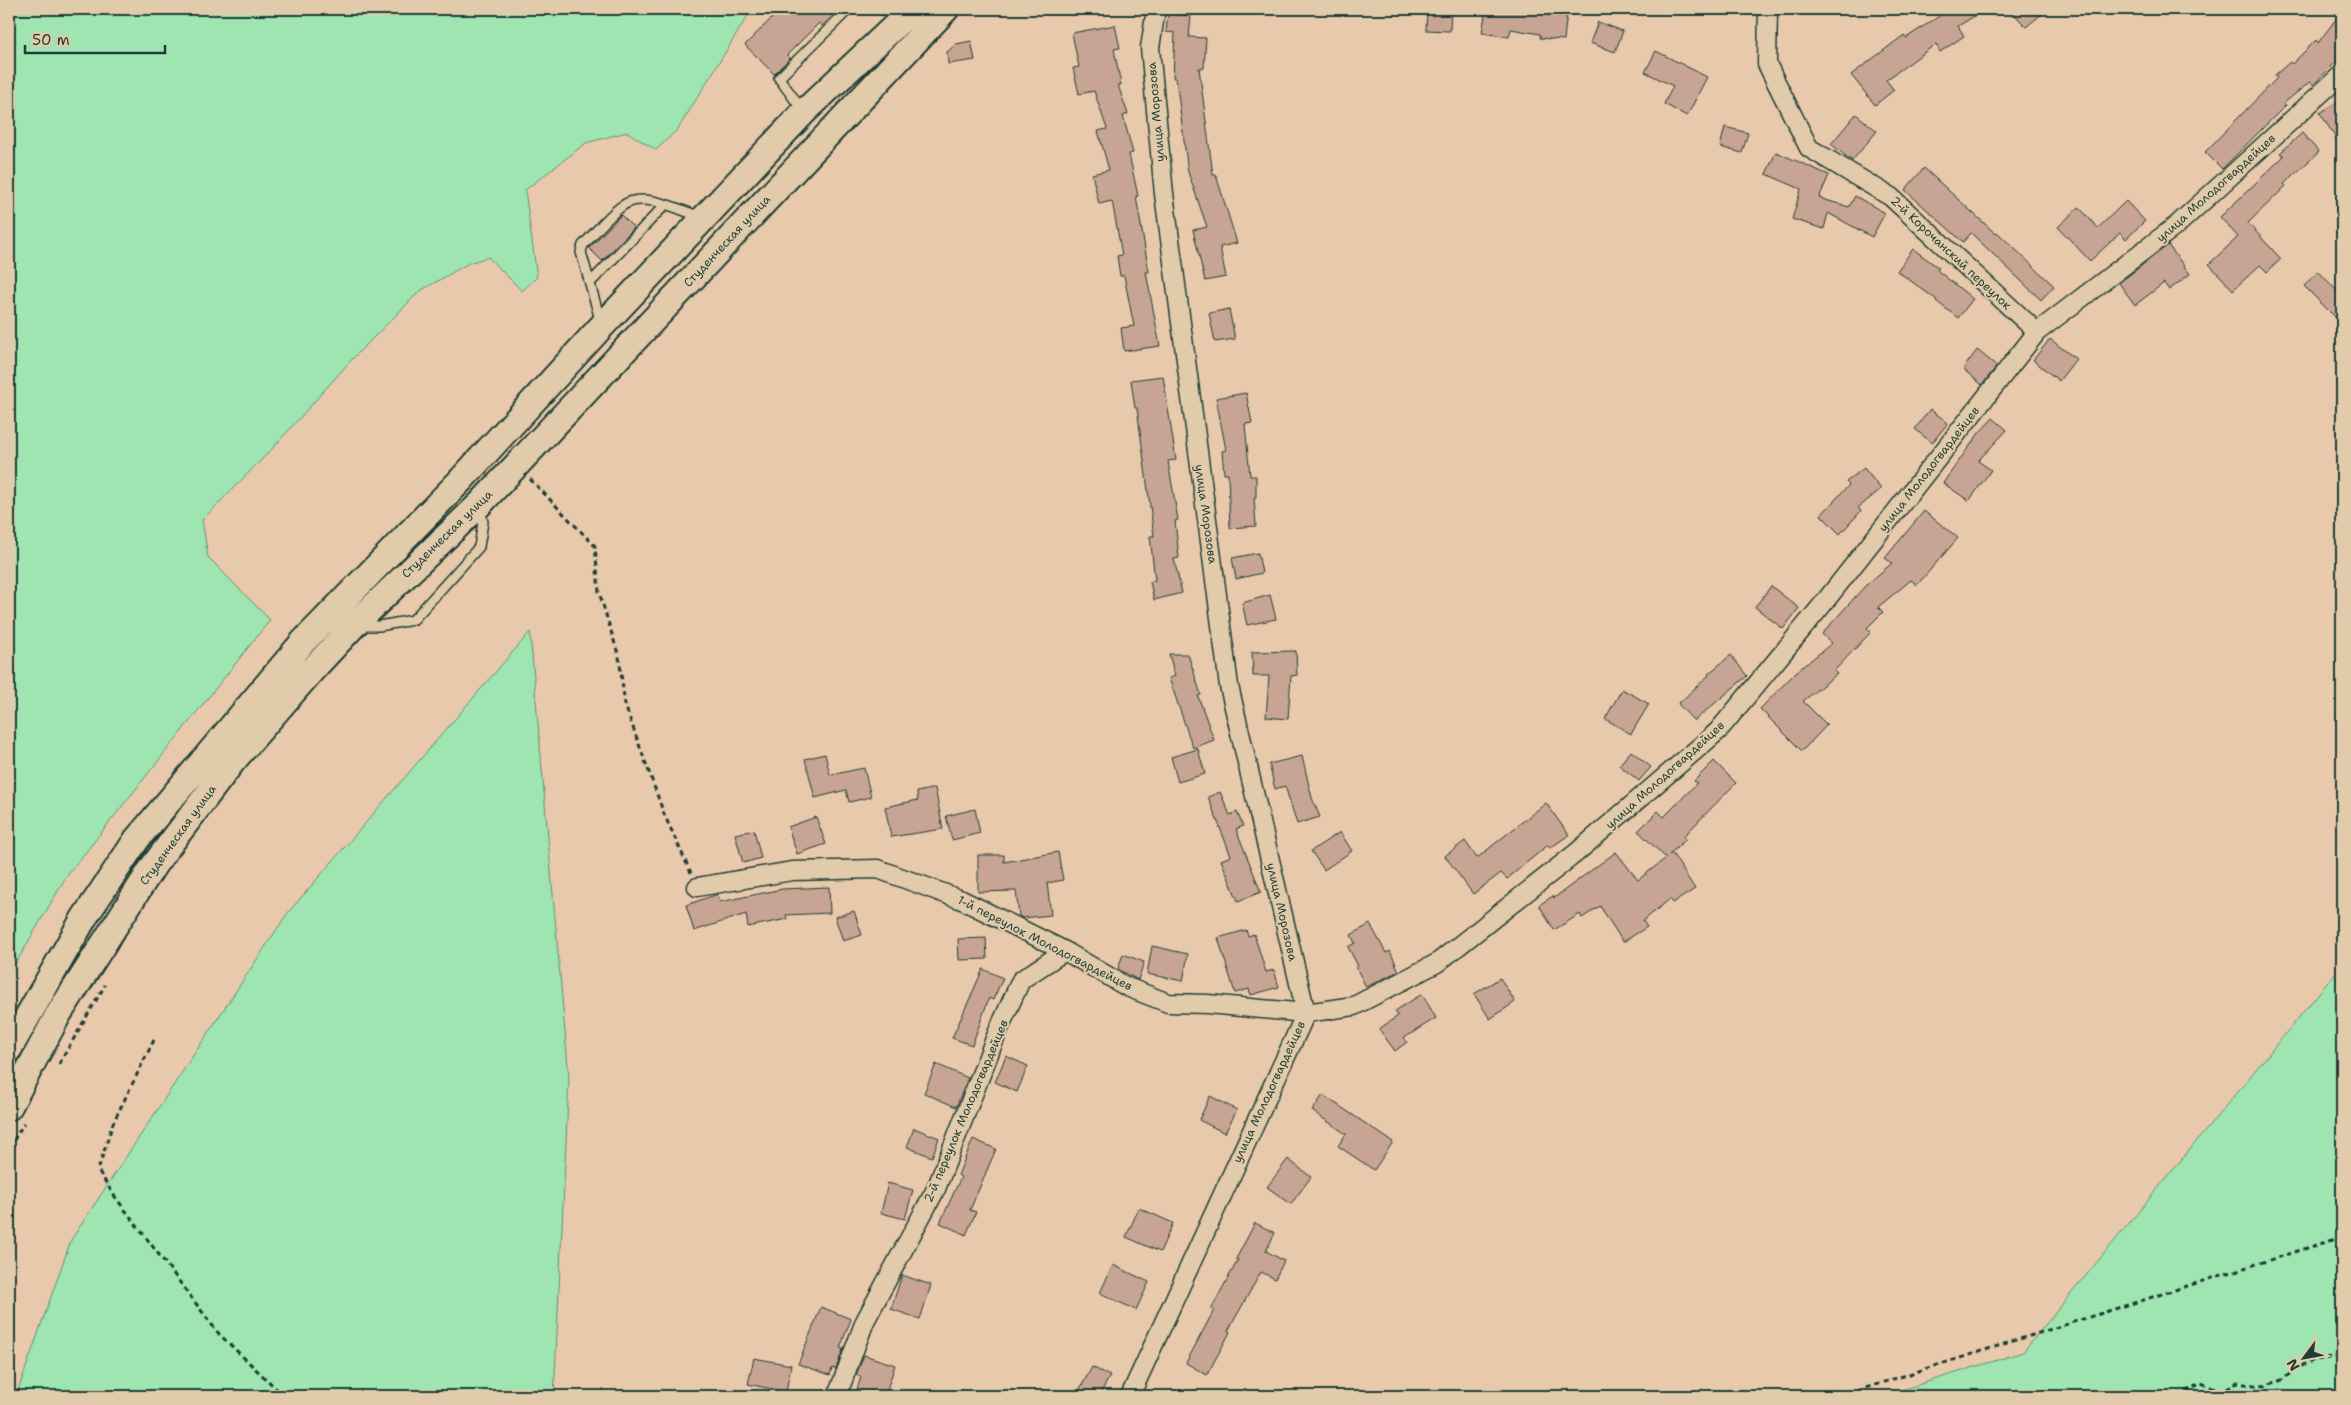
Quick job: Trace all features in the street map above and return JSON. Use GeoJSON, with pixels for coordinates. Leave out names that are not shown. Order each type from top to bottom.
{"type":"FeatureCollection","features":[{"type":"Feature","properties":{"kind":"main road","name":"Студенческая улица"},"geometry":{"type":"LineString","coordinates":[[19,1111],[58,1014],[154,865],[233,761],[354,625],[479,504],[946,9]]}},
{"type":"Feature","properties":{"kind":"main road"},"geometry":{"type":"LineString","coordinates":[[9,1049],[89,910],[137,839],[196,766],[303,642],[460,481],[602,326],[804,112],[911,10]]}},
{"type":"Feature","properties":{"kind":"street","name":"улица Морозова"},"geometry":{"type":"LineString","coordinates":[[1156,9],[1150,48],[1164,194],[1229,686],[1306,1013]]}},
{"type":"Feature","properties":{"kind":"street","name":"2-й Корочанский переулок"},"geometry":{"type":"LineString","coordinates":[[1768,9],[1767,64],[1809,148],[1891,197],[2037,332]]}},
{"type":"Feature","properties":{"kind":"street","name":"улица Молодогвардейцев"},"geometry":{"type":"LineString","coordinates":[[1130,1396],[1306,1013],[1354,1006],[1437,963],[1576,853],[1718,731],[1824,604],[2037,332],[2177,225],[2342,74]]}},
{"type":"Feature","properties":{"kind":"street","name":"1-й переулок Молодогвардейцев"},"geometry":{"type":"LineString","coordinates":[[697,887],[792,871],[878,868],[962,900],[1065,951],[1127,987],[1168,1003],[1208,1004],[1306,1013]]}},
{"type":"Feature","properties":{"kind":"street","name":"2-й переулок Молодогвардейцев"},"geometry":{"type":"LineString","coordinates":[[837,1396],[865,1321],[936,1189],[998,1031],[1021,980],[1065,951]]}},
{"type":"Feature","properties":{"kind":"lane"},"geometry":{"type":"LineString","coordinates":[[804,112],[779,78],[849,9]]}},
{"type":"Feature","properties":{"kind":"lane"},"geometry":{"type":"LineString","coordinates":[[878,9],[911,10]]}},
{"type":"Feature","properties":{"kind":"lane"},"geometry":{"type":"LineString","coordinates":[[602,326],[580,252],[583,245],[622,205],[632,201],[645,200],[704,218]]}},
{"type":"Feature","properties":{"kind":"lane"},"geometry":{"type":"LineString","coordinates":[[590,283],[665,205]]}},
{"type":"Feature","properties":{"kind":"lane"},"geometry":{"type":"LineString","coordinates":[[354,625],[379,626],[413,620],[479,547],[483,522],[479,504]]}},
{"type":"Feature","properties":{"kind":"path"},"geometry":{"type":"LineString","coordinates":[[527,475],[595,546],[599,592],[619,657],[626,705],[664,814],[697,887]]}},
{"type":"Feature","properties":{"kind":"path"},"geometry":{"type":"LineString","coordinates":[[58,1065],[108,981]]}},
{"type":"Feature","properties":{"kind":"path"},"geometry":{"type":"LineString","coordinates":[[154,1040],[113,1124],[98,1170],[113,1194],[219,1334],[284,1396]]}},
{"type":"Feature","properties":{"kind":"path"},"geometry":{"type":"LineString","coordinates":[[9,1148],[19,1111]]}},
{"type":"Feature","properties":{"kind":"path"},"geometry":{"type":"LineString","coordinates":[[1840,1396],[2342,1237]]}},
{"type":"Feature","properties":{"kind":"path"},"geometry":{"type":"LineString","coordinates":[[2178,1396],[2201,1383],[2223,1391],[2237,1383],[2263,1386],[2282,1380],[2296,1369],[2314,1360],[2342,1357]]}},
{"type":"Feature","properties":{"kind":"green space"},"geometry":{"type":"Polygon","coordinates":[[[9,9],[752,9],[678,129],[656,150],[627,132],[586,143],[525,190],[537,277],[522,291],[488,257],[469,263],[420,291],[353,358],[272,449],[202,520],[208,557],[270,620],[66,877],[9,975],[9,9]]]}},
{"type":"Feature","properties":{"kind":"green space"},"geometry":{"type":"Polygon","coordinates":[[[530,632],[569,1078],[554,1396],[16,1396],[71,1240],[287,914],[530,632]]]}},
{"type":"Feature","properties":{"kind":"green space"},"geometry":{"type":"Polygon","coordinates":[[[2342,965],[2342,1396],[1882,1396],[2023,1352],[2342,965]]]}},
{"type":"Feature","properties":{"kind":"building"},"geometry":{"type":"Polygon","coordinates":[[[781,9],[840,9],[822,26],[819,23],[787,55],[790,58],[774,74],[745,45],[781,9]]]}},
{"type":"Feature","properties":{"kind":"building"},"geometry":{"type":"Polygon","coordinates":[[[1427,9],[1451,9],[1450,31],[1426,30],[1427,9]]]}},
{"type":"Feature","properties":{"kind":"building"},"geometry":{"type":"Polygon","coordinates":[[[1486,9],[1528,9],[1567,12],[1564,40],[1540,38],[1540,34],[1511,29],[1509,37],[1482,33],[1486,9]]]}},
{"type":"Feature","properties":{"kind":"building"},"geometry":{"type":"Polygon","coordinates":[[[1950,9],[1986,9],[1958,26],[1964,36],[1940,52],[1936,44],[1886,80],[1894,90],[1875,105],[1851,75],[1904,35],[1906,38],[1950,9]]]}},
{"type":"Feature","properties":{"kind":"building"},"geometry":{"type":"Polygon","coordinates":[[[2010,9],[2048,9],[2026,27],[2010,9]]]}},
{"type":"Feature","properties":{"kind":"building"},"geometry":{"type":"Polygon","coordinates":[[[2342,11],[2342,56],[2313,85],[2310,82],[2284,103],[2286,105],[2222,169],[2205,152],[2277,78],[2275,75],[2290,62],[2292,64],[2316,40],[2318,43],[2342,11]]]}},
{"type":"Feature","properties":{"kind":"building"},"geometry":{"type":"Polygon","coordinates":[[[1168,14],[1191,16],[1189,37],[1206,38],[1204,68],[1199,68],[1213,175],[1216,175],[1237,243],[1220,247],[1226,277],[1205,281],[1193,230],[1207,227],[1188,172],[1176,78],[1173,78],[1175,33],[1166,32],[1168,14]]]}},
{"type":"Feature","properties":{"kind":"building"},"geometry":{"type":"Polygon","coordinates":[[[1598,22],[1623,31],[1615,52],[1590,43],[1598,22]]]}},
{"type":"Feature","properties":{"kind":"building"},"geometry":{"type":"Polygon","coordinates":[[[1115,25],[1120,48],[1114,49],[1121,85],[1118,85],[1128,114],[1123,116],[1133,153],[1129,154],[1138,196],[1136,196],[1149,272],[1146,272],[1160,346],[1124,351],[1121,328],[1134,326],[1124,276],[1120,276],[1117,256],[1122,255],[1112,201],[1099,204],[1092,174],[1109,170],[1098,131],[1107,129],[1094,91],[1079,94],[1073,68],[1079,67],[1072,33],[1115,25]]]}},
{"type":"Feature","properties":{"kind":"building"},"geometry":{"type":"Polygon","coordinates":[[[971,41],[975,60],[948,64],[947,52],[956,44],[971,41]]]}},
{"type":"Feature","properties":{"kind":"building"},"geometry":{"type":"Polygon","coordinates":[[[1656,51],[1707,77],[1687,116],[1664,104],[1673,86],[1645,72],[1656,51]]]}},
{"type":"Feature","properties":{"kind":"building"},"geometry":{"type":"Polygon","coordinates":[[[2342,99],[2342,148],[2320,113],[2342,99]]]}},
{"type":"Feature","properties":{"kind":"building"},"geometry":{"type":"Polygon","coordinates":[[[1856,114],[1877,131],[1852,161],[1831,144],[1856,114]]]}},
{"type":"Feature","properties":{"kind":"building"},"geometry":{"type":"Polygon","coordinates":[[[1725,127],[1748,133],[1742,153],[1720,147],[1725,127]]]}},
{"type":"Feature","properties":{"kind":"building"},"geometry":{"type":"Polygon","coordinates":[[[2302,133],[2319,152],[2284,184],[2286,186],[2248,223],[2281,259],[2267,272],[2260,265],[2233,290],[2209,264],[2238,237],[2220,217],[2284,156],[2280,153],[2302,133]]]}},
{"type":"Feature","properties":{"kind":"building"},"geometry":{"type":"Polygon","coordinates":[[[1776,152],[1829,175],[1819,198],[1849,207],[1855,196],[1885,213],[1872,237],[1828,213],[1824,229],[1792,219],[1801,189],[1766,174],[1776,152]]]}},
{"type":"Feature","properties":{"kind":"building"},"geometry":{"type":"Polygon","coordinates":[[[1924,168],[1996,234],[1997,232],[2054,286],[2041,300],[1971,233],[1963,242],[1905,190],[1924,168]]]}},
{"type":"Feature","properties":{"kind":"building"},"geometry":{"type":"Polygon","coordinates":[[[2126,201],[2145,221],[2126,239],[2120,233],[2090,261],[2058,227],[2079,207],[2098,228],[2126,201]]]}},
{"type":"Feature","properties":{"kind":"building"},"geometry":{"type":"Polygon","coordinates":[[[621,215],[634,228],[602,261],[589,248],[621,215]]]}},
{"type":"Feature","properties":{"kind":"building"},"geometry":{"type":"Polygon","coordinates":[[[2168,245],[2190,274],[2169,290],[2164,283],[2135,305],[2119,283],[2168,245]]]}},
{"type":"Feature","properties":{"kind":"building"},"geometry":{"type":"Polygon","coordinates":[[[1913,249],[1939,268],[1937,270],[1973,299],[1958,318],[1897,271],[1913,249]]]}},
{"type":"Feature","properties":{"kind":"building"},"geometry":{"type":"Polygon","coordinates":[[[2318,271],[2342,296],[2342,324],[2304,286],[2318,271]]]}},
{"type":"Feature","properties":{"kind":"building"},"geometry":{"type":"Polygon","coordinates":[[[1229,309],[1235,339],[1215,342],[1209,313],[1229,309]]]}},
{"type":"Feature","properties":{"kind":"building"},"geometry":{"type":"Polygon","coordinates":[[[2050,339],[2076,359],[2059,381],[2033,360],[2050,339]]]}},
{"type":"Feature","properties":{"kind":"building"},"geometry":{"type":"Polygon","coordinates":[[[1977,350],[1997,366],[1982,385],[1963,369],[1977,350]]]}},
{"type":"Feature","properties":{"kind":"building"},"geometry":{"type":"Polygon","coordinates":[[[1163,376],[1176,460],[1168,461],[1178,520],[1175,521],[1179,558],[1174,559],[1182,593],[1154,600],[1150,582],[1155,580],[1150,536],[1154,536],[1137,408],[1135,408],[1131,380],[1163,376]]]}},
{"type":"Feature","properties":{"kind":"building"},"geometry":{"type":"Polygon","coordinates":[[[1246,393],[1252,423],[1245,424],[1250,476],[1256,476],[1256,497],[1254,497],[1256,526],[1230,528],[1228,474],[1224,474],[1222,451],[1226,450],[1216,398],[1246,393]]]}},
{"type":"Feature","properties":{"kind":"building"},"geometry":{"type":"Polygon","coordinates":[[[1930,409],[1948,423],[1932,443],[1915,429],[1930,409]]]}},
{"type":"Feature","properties":{"kind":"building"},"geometry":{"type":"Polygon","coordinates":[[[1993,418],[2007,430],[1978,461],[1991,470],[1969,501],[1943,483],[1979,433],[1993,418]]]}},
{"type":"Feature","properties":{"kind":"building"},"geometry":{"type":"Polygon","coordinates":[[[1864,468],[1881,489],[1858,508],[1861,511],[1840,534],[1821,515],[1849,485],[1846,482],[1864,468]]]}},
{"type":"Feature","properties":{"kind":"building"},"geometry":{"type":"Polygon","coordinates":[[[1924,511],[1958,538],[1917,585],[1911,580],[1878,607],[1883,612],[1867,628],[1871,632],[1834,671],[1837,674],[1803,701],[1827,725],[1802,751],[1760,709],[1796,672],[1832,643],[1822,634],[1865,586],[1892,563],[1885,558],[1924,511]]]}},
{"type":"Feature","properties":{"kind":"building"},"geometry":{"type":"Polygon","coordinates":[[[1258,553],[1262,573],[1236,579],[1232,558],[1258,553]]]}},
{"type":"Feature","properties":{"kind":"building"},"geometry":{"type":"Polygon","coordinates":[[[1771,586],[1799,608],[1783,629],[1755,607],[1771,586]]]}},
{"type":"Feature","properties":{"kind":"building"},"geometry":{"type":"Polygon","coordinates":[[[1270,595],[1276,619],[1247,625],[1242,603],[1270,595]]]}},
{"type":"Feature","properties":{"kind":"building"},"geometry":{"type":"Polygon","coordinates":[[[1296,651],[1297,675],[1291,676],[1288,719],[1266,717],[1269,676],[1253,676],[1252,652],[1296,651]]]}},
{"type":"Feature","properties":{"kind":"building"},"geometry":{"type":"Polygon","coordinates":[[[1169,654],[1188,654],[1201,695],[1198,696],[1214,740],[1193,748],[1169,678],[1175,676],[1169,654]]]}},
{"type":"Feature","properties":{"kind":"building"},"geometry":{"type":"Polygon","coordinates":[[[1731,655],[1747,676],[1694,721],[1678,704],[1708,674],[1731,655]]]}},
{"type":"Feature","properties":{"kind":"building"},"geometry":{"type":"Polygon","coordinates":[[[1622,689],[1649,704],[1631,734],[1605,719],[1622,689]]]}},
{"type":"Feature","properties":{"kind":"building"},"geometry":{"type":"Polygon","coordinates":[[[1198,749],[1205,774],[1178,782],[1171,757],[1198,749]]]}},
{"type":"Feature","properties":{"kind":"building"},"geometry":{"type":"Polygon","coordinates":[[[1631,751],[1651,767],[1639,781],[1619,765],[1631,751]]]}},
{"type":"Feature","properties":{"kind":"building"},"geometry":{"type":"Polygon","coordinates":[[[825,754],[830,775],[864,768],[871,797],[849,802],[846,790],[815,798],[805,759],[825,754]]]}},
{"type":"Feature","properties":{"kind":"building"},"geometry":{"type":"Polygon","coordinates":[[[1302,756],[1312,798],[1320,817],[1297,824],[1285,786],[1275,789],[1269,764],[1302,756]]]}},
{"type":"Feature","properties":{"kind":"building"},"geometry":{"type":"Polygon","coordinates":[[[1714,761],[1736,783],[1684,836],[1686,839],[1669,855],[1672,853],[1695,889],[1673,903],[1670,899],[1643,921],[1647,927],[1623,942],[1600,906],[1582,918],[1580,914],[1554,930],[1539,905],[1553,896],[1554,898],[1616,852],[1638,880],[1666,858],[1638,831],[1658,811],[1664,817],[1697,783],[1694,781],[1714,761]]]}},
{"type":"Feature","properties":{"kind":"building"},"geometry":{"type":"Polygon","coordinates":[[[935,788],[943,829],[891,837],[885,807],[918,800],[917,792],[935,788]]]}},
{"type":"Feature","properties":{"kind":"building"},"geometry":{"type":"Polygon","coordinates":[[[1220,792],[1230,815],[1237,812],[1243,826],[1236,829],[1261,892],[1238,901],[1221,860],[1231,856],[1208,797],[1220,792]]]}},
{"type":"Feature","properties":{"kind":"building"},"geometry":{"type":"Polygon","coordinates":[[[1546,803],[1569,835],[1550,848],[1548,845],[1507,879],[1501,873],[1473,894],[1445,856],[1465,841],[1477,858],[1546,803]]]}},
{"type":"Feature","properties":{"kind":"building"},"geometry":{"type":"Polygon","coordinates":[[[975,809],[980,833],[952,840],[946,816],[975,809]]]}},
{"type":"Feature","properties":{"kind":"building"},"geometry":{"type":"Polygon","coordinates":[[[816,817],[826,844],[797,854],[788,827],[816,817]]]}},
{"type":"Feature","properties":{"kind":"building"},"geometry":{"type":"Polygon","coordinates":[[[754,830],[761,858],[743,863],[735,834],[754,830]]]}},
{"type":"Feature","properties":{"kind":"building"},"geometry":{"type":"Polygon","coordinates":[[[1340,832],[1352,851],[1324,870],[1311,851],[1340,832]]]}},
{"type":"Feature","properties":{"kind":"building"},"geometry":{"type":"Polygon","coordinates":[[[1058,852],[1063,880],[1047,883],[1051,915],[1023,918],[1019,916],[1016,891],[978,892],[978,855],[1004,855],[1004,862],[1058,852]]]}},
{"type":"Feature","properties":{"kind":"building"},"geometry":{"type":"Polygon","coordinates":[[[829,887],[830,913],[786,915],[787,919],[748,927],[746,914],[694,931],[686,905],[718,894],[720,902],[782,889],[829,887]]]}},
{"type":"Feature","properties":{"kind":"building"},"geometry":{"type":"Polygon","coordinates":[[[854,911],[862,935],[843,941],[835,917],[854,911]]]}},
{"type":"Feature","properties":{"kind":"building"},"geometry":{"type":"Polygon","coordinates":[[[1370,924],[1386,953],[1390,951],[1399,971],[1366,987],[1348,947],[1355,943],[1351,935],[1370,924]]]}},
{"type":"Feature","properties":{"kind":"building"},"geometry":{"type":"Polygon","coordinates":[[[1246,930],[1248,936],[1254,934],[1266,972],[1274,970],[1279,987],[1251,995],[1249,989],[1235,993],[1218,938],[1246,930]]]}},
{"type":"Feature","properties":{"kind":"building"},"geometry":{"type":"Polygon","coordinates":[[[986,938],[987,959],[959,960],[958,939],[986,938]]]}},
{"type":"Feature","properties":{"kind":"building"},"geometry":{"type":"Polygon","coordinates":[[[1152,946],[1188,954],[1183,981],[1147,974],[1152,946]]]}},
{"type":"Feature","properties":{"kind":"building"},"geometry":{"type":"Polygon","coordinates":[[[1123,954],[1144,962],[1138,980],[1118,969],[1123,954]]]}},
{"type":"Feature","properties":{"kind":"building"},"geometry":{"type":"Polygon","coordinates":[[[983,969],[1003,978],[993,1000],[989,998],[972,1045],[952,1038],[983,969]]]}},
{"type":"Feature","properties":{"kind":"building"},"geometry":{"type":"Polygon","coordinates":[[[1500,978],[1515,1002],[1490,1019],[1474,994],[1500,978]]]}},
{"type":"Feature","properties":{"kind":"building"},"geometry":{"type":"Polygon","coordinates":[[[1422,994],[1436,1018],[1404,1038],[1407,1042],[1395,1051],[1379,1029],[1398,1016],[1395,1011],[1422,994]]]}},
{"type":"Feature","properties":{"kind":"building"},"geometry":{"type":"Polygon","coordinates":[[[1006,1056],[1028,1066],[1017,1092],[995,1082],[1006,1056]]]}},
{"type":"Feature","properties":{"kind":"building"},"geometry":{"type":"Polygon","coordinates":[[[936,1064],[968,1078],[956,1107],[924,1093],[936,1064]]]}},
{"type":"Feature","properties":{"kind":"building"},"geometry":{"type":"Polygon","coordinates":[[[1323,1095],[1393,1142],[1374,1170],[1338,1146],[1346,1134],[1312,1111],[1323,1095]]]}},
{"type":"Feature","properties":{"kind":"building"},"geometry":{"type":"Polygon","coordinates":[[[1210,1096],[1237,1110],[1225,1133],[1199,1120],[1210,1096]]]}},
{"type":"Feature","properties":{"kind":"building"},"geometry":{"type":"Polygon","coordinates":[[[914,1128],[939,1138],[932,1157],[907,1147],[914,1128]]]}},
{"type":"Feature","properties":{"kind":"building"},"geometry":{"type":"Polygon","coordinates":[[[973,1139],[996,1149],[970,1210],[976,1212],[966,1235],[940,1223],[961,1177],[958,1175],[973,1139]]]}},
{"type":"Feature","properties":{"kind":"building"},"geometry":{"type":"Polygon","coordinates":[[[1288,1159],[1311,1177],[1291,1204],[1267,1187],[1288,1159]]]}},
{"type":"Feature","properties":{"kind":"building"},"geometry":{"type":"Polygon","coordinates":[[[888,1183],[913,1190],[905,1219],[881,1213],[888,1183]]]}},
{"type":"Feature","properties":{"kind":"building"},"geometry":{"type":"Polygon","coordinates":[[[1139,1208],[1173,1223],[1160,1252],[1126,1237],[1139,1208]]]}},
{"type":"Feature","properties":{"kind":"building"},"geometry":{"type":"Polygon","coordinates":[[[1255,1223],[1275,1233],[1266,1251],[1284,1261],[1275,1279],[1261,1272],[1228,1331],[1230,1332],[1207,1375],[1186,1363],[1214,1310],[1211,1309],[1238,1260],[1236,1259],[1255,1223]]]}},
{"type":"Feature","properties":{"kind":"building"},"geometry":{"type":"Polygon","coordinates":[[[1113,1265],[1149,1282],[1136,1310],[1100,1293],[1113,1265]]]}},
{"type":"Feature","properties":{"kind":"building"},"geometry":{"type":"Polygon","coordinates":[[[902,1275],[931,1285],[920,1319],[891,1309],[902,1275]]]}},
{"type":"Feature","properties":{"kind":"building"},"geometry":{"type":"Polygon","coordinates":[[[821,1307],[851,1319],[840,1348],[843,1349],[836,1369],[832,1368],[830,1375],[798,1364],[821,1307]]]}},
{"type":"Feature","properties":{"kind":"building"},"geometry":{"type":"Polygon","coordinates":[[[864,1355],[895,1365],[885,1396],[855,1396],[861,1377],[856,1375],[864,1355]]]}},
{"type":"Feature","properties":{"kind":"building"},"geometry":{"type":"Polygon","coordinates":[[[754,1358],[791,1365],[786,1392],[748,1384],[754,1358]]]}},
{"type":"Feature","properties":{"kind":"building"},"geometry":{"type":"Polygon","coordinates":[[[1092,1367],[1110,1376],[1099,1396],[1076,1396],[1092,1367]]]}}]}
